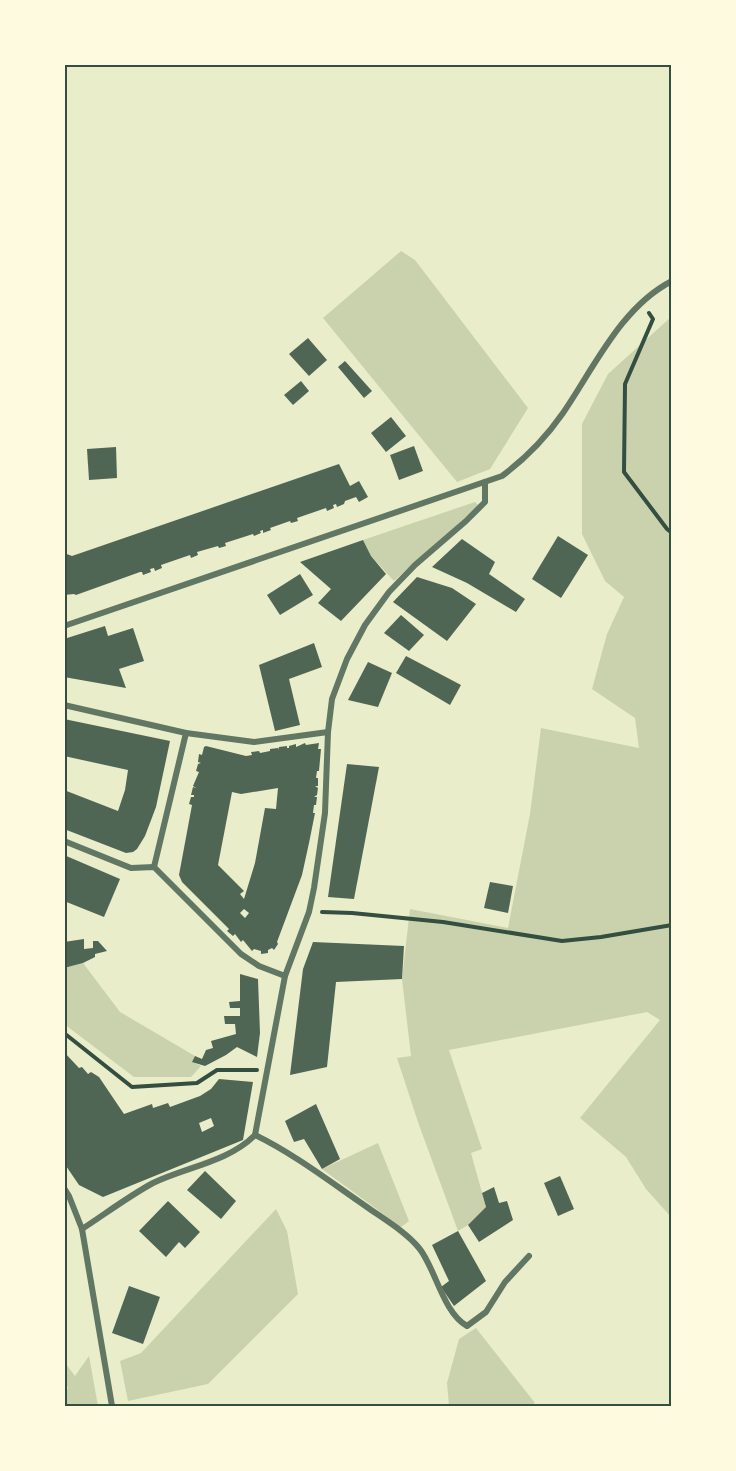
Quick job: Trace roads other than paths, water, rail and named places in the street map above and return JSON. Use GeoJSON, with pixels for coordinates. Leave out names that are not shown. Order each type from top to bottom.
{"type":"FeatureCollection","features":[{"type":"Feature","properties":{"kind":"street"},"geometry":{"type":"LineString","coordinates":[[65,625],[502,476],[517,465],[562,415],[615,334],[641,303],[672,281]]}},
{"type":"Feature","properties":{"kind":"street"},"geometry":{"type":"LineString","coordinates":[[82,1229],[153,1183],[224,1155],[246,1144],[255,1136],[285,976],[309,912],[325,813],[328,732],[332,699],[347,659],[365,626],[389,592],[415,565],[485,502],[485,482]]}},
{"type":"Feature","properties":{"kind":"street"},"geometry":{"type":"LineString","coordinates":[[64,705],[186,733],[254,742],[328,732]]}},
{"type":"Feature","properties":{"kind":"street"},"geometry":{"type":"LineString","coordinates":[[154,867],[186,733]]}},
{"type":"Feature","properties":{"kind":"street"},"geometry":{"type":"LineString","coordinates":[[64,841],[131,868],[154,867],[241,954],[259,966],[285,976]]}},
{"type":"Feature","properties":{"kind":"street"},"geometry":{"type":"LineString","coordinates":[[255,1136],[313,1169],[396,1228],[420,1248],[437,1284],[459,1321],[467,1326],[486,1312],[505,1282],[529,1256]]}},
{"type":"Feature","properties":{"kind":"street"},"geometry":{"type":"LineString","coordinates":[[64,1188],[82,1229],[112,1407]]}}]}
